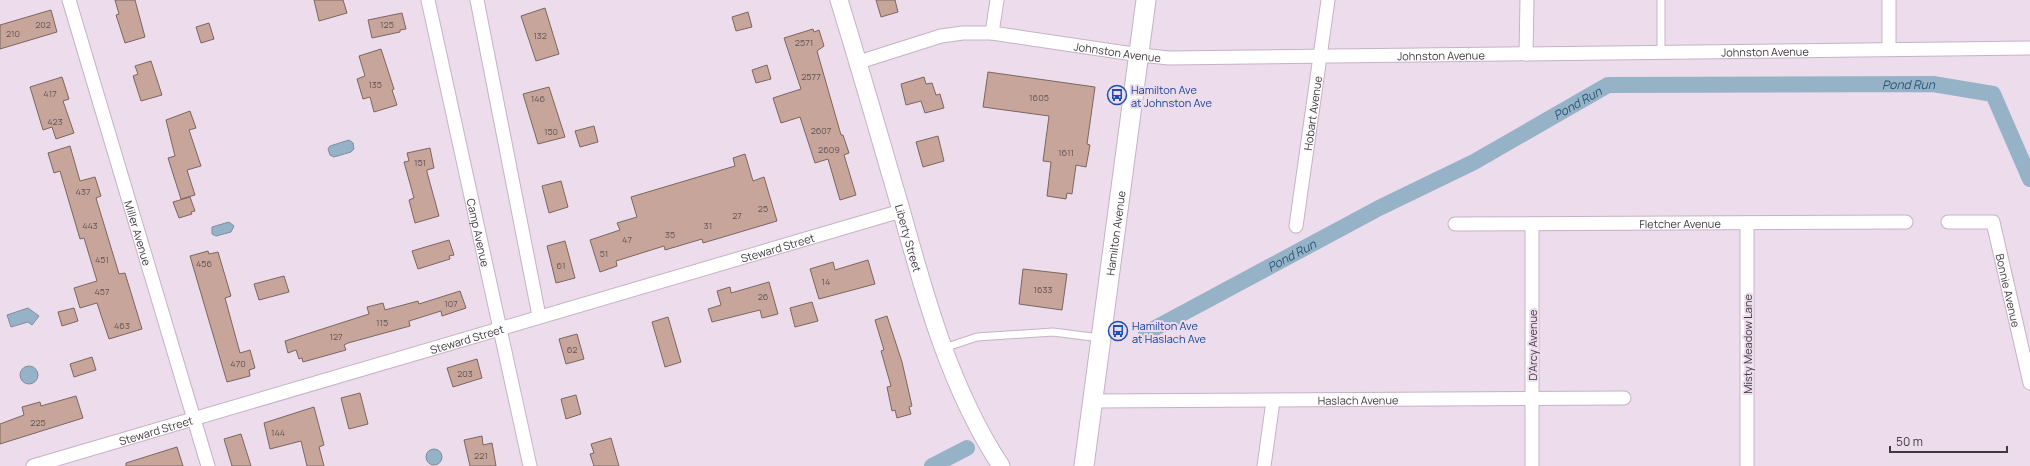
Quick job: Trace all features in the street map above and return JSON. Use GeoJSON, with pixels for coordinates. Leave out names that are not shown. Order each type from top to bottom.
{"type":"FeatureCollection","features":[{"type":"Feature","properties":{"kind":"main road","name":"Hamilton Avenue"},"geometry":{"type":"LineString","coordinates":[[1084,466],[1100,338],[1140,55],[1146,0]]}},
{"type":"Feature","properties":{"kind":"street","name":"Miller Avenue"},"geometry":{"type":"LineString","coordinates":[[69,0],[208,466]]}},
{"type":"Feature","properties":{"kind":"street","name":"Camp Avenue"},"geometry":{"type":"LineString","coordinates":[[428,0],[530,466]]}},
{"type":"Feature","properties":{"kind":"street"},"geometry":{"type":"LineString","coordinates":[[477,0],[539,316]]}},
{"type":"Feature","properties":{"kind":"street","name":"Liberty Street"},"geometry":{"type":"LineString","coordinates":[[840,0],[923,289],[944,348],[976,423],[1001,466]]}},
{"type":"Feature","properties":{"kind":"street"},"geometry":{"type":"LineString","coordinates":[[992,33],[997,0]]}},
{"type":"Feature","properties":{"kind":"street","name":"Hobart Avenue"},"geometry":{"type":"LineString","coordinates":[[1296,226],[1328,0]]}},
{"type":"Feature","properties":{"kind":"street"},"geometry":{"type":"LineString","coordinates":[[1526,0],[1526,54]]}},
{"type":"Feature","properties":{"kind":"street"},"geometry":{"type":"LineString","coordinates":[[1889,0],[1889,49]]}},
{"type":"Feature","properties":{"kind":"street","name":"Johnston Avenue"},"geometry":{"type":"LineString","coordinates":[[859,62],[941,36],[963,33],[992,33],[1140,55],[1170,58],[2030,48]]}},
{"type":"Feature","properties":{"kind":"street","name":"Steward Street"},"geometry":{"type":"LineString","coordinates":[[32,466],[901,211]]}},
{"type":"Feature","properties":{"kind":"street","name":"Fletcher Avenue"},"geometry":{"type":"LineString","coordinates":[[1455,224],[1906,222]]}},
{"type":"Feature","properties":{"kind":"street","name":"Bonnie Avenue"},"geometry":{"type":"LineString","coordinates":[[1948,222],[1993,222],[2030,382]]}},
{"type":"Feature","properties":{"kind":"street","name":"Misty Meadow Lane"},"geometry":{"type":"LineString","coordinates":[[1747,223],[1747,466]]}},
{"type":"Feature","properties":{"kind":"street","name":"D'Arcy Avenue"},"geometry":{"type":"LineString","coordinates":[[1532,224],[1532,466]]}},
{"type":"Feature","properties":{"kind":"street","name":"Haslach Avenue"},"geometry":{"type":"LineString","coordinates":[[1092,401],[1624,398]]}},
{"type":"Feature","properties":{"kind":"street"},"geometry":{"type":"LineString","coordinates":[[1264,466],[1274,401]]}},
{"type":"Feature","properties":{"kind":"lane"},"geometry":{"type":"LineString","coordinates":[[1661,0],[1661,52]]}},
{"type":"Feature","properties":{"kind":"lane"},"geometry":{"type":"LineString","coordinates":[[944,348],[977,337],[1053,332],[1100,338]]}},
{"type":"Feature","properties":{"kind":"water"},"geometry":{"type":"Polygon","coordinates":[[[349,140],[353,143],[354,149],[351,152],[334,157],[330,155],[328,149],[330,146],[349,140]]]}},
{"type":"Feature","properties":{"kind":"water"},"geometry":{"type":"Polygon","coordinates":[[[229,222],[234,226],[231,232],[216,236],[212,234],[212,227],[229,222]]]}},
{"type":"Feature","properties":{"kind":"water"},"geometry":{"type":"Polygon","coordinates":[[[28,308],[39,316],[32,325],[28,322],[11,327],[7,315],[28,308]]]}},
{"type":"Feature","properties":{"kind":"water"},"geometry":{"type":"Polygon","coordinates":[[[29,366],[35,369],[38,375],[35,381],[29,384],[23,381],[20,375],[23,369],[29,366]]]}},
{"type":"Feature","properties":{"kind":"water"},"geometry":{"type":"Polygon","coordinates":[[[431,449],[437,449],[442,454],[440,463],[437,465],[431,465],[426,460],[426,454],[431,449]]]}},
{"type":"Feature","properties":{"kind":"building"},"geometry":{"type":"Polygon","coordinates":[[[115,0],[135,0],[145,37],[125,43],[116,15],[119,14],[115,0]]]}},
{"type":"Feature","properties":{"kind":"building"},"geometry":{"type":"Polygon","coordinates":[[[314,0],[343,0],[347,13],[319,21],[314,0]]]}},
{"type":"Feature","properties":{"kind":"building"},"geometry":{"type":"Polygon","coordinates":[[[876,0],[895,0],[898,12],[881,17],[876,0]]]}},
{"type":"Feature","properties":{"kind":"building"},"geometry":{"type":"Polygon","coordinates":[[[545,8],[559,54],[536,61],[521,16],[545,8]]]}},
{"type":"Feature","properties":{"kind":"building"},"geometry":{"type":"Polygon","coordinates":[[[51,10],[57,32],[0,49],[0,25],[51,10]]]}},
{"type":"Feature","properties":{"kind":"building"},"geometry":{"type":"Polygon","coordinates":[[[748,12],[752,27],[736,31],[732,17],[748,12]]]}},
{"type":"Feature","properties":{"kind":"building"},"geometry":{"type":"Polygon","coordinates":[[[402,13],[406,29],[400,30],[400,32],[372,38],[368,20],[402,13]]]}},
{"type":"Feature","properties":{"kind":"building"},"geometry":{"type":"Polygon","coordinates":[[[209,23],[214,39],[201,43],[196,27],[209,23]]]}},
{"type":"Feature","properties":{"kind":"building"},"geometry":{"type":"Polygon","coordinates":[[[813,29],[814,32],[819,30],[824,46],[817,51],[841,135],[843,135],[849,153],[844,155],[856,195],[840,200],[828,159],[815,163],[800,117],[781,123],[773,98],[801,89],[784,38],[813,29]]]}},
{"type":"Feature","properties":{"kind":"building"},"geometry":{"type":"Polygon","coordinates":[[[381,49],[394,89],[392,90],[397,105],[374,112],[370,97],[363,99],[357,79],[365,76],[359,56],[381,49]]]}},
{"type":"Feature","properties":{"kind":"building"},"geometry":{"type":"Polygon","coordinates":[[[151,61],[162,95],[141,101],[133,76],[138,74],[135,66],[151,61]]]}},
{"type":"Feature","properties":{"kind":"building"},"geometry":{"type":"Polygon","coordinates":[[[767,65],[771,79],[756,83],[752,70],[767,65]]]}},
{"type":"Feature","properties":{"kind":"building"},"geometry":{"type":"Polygon","coordinates":[[[988,72],[1095,87],[1087,144],[1090,145],[1086,167],[1076,165],[1072,194],[1067,193],[1066,199],[1047,196],[1051,162],[1043,161],[1049,116],[983,107],[988,72]]]}},
{"type":"Feature","properties":{"kind":"building"},"geometry":{"type":"Polygon","coordinates":[[[62,77],[69,99],[63,101],[74,133],[56,139],[52,127],[43,130],[30,87],[62,77]]]}},
{"type":"Feature","properties":{"kind":"building"},"geometry":{"type":"Polygon","coordinates":[[[924,77],[926,84],[932,83],[936,95],[940,94],[944,108],[925,113],[921,101],[906,105],[901,84],[924,77]]]}},
{"type":"Feature","properties":{"kind":"building"},"geometry":{"type":"Polygon","coordinates":[[[549,87],[565,137],[538,144],[523,94],[549,87]]]}},
{"type":"Feature","properties":{"kind":"building"},"geometry":{"type":"Polygon","coordinates":[[[190,111],[196,128],[189,130],[201,166],[187,170],[195,195],[181,199],[168,158],[175,156],[166,120],[190,111]]]}},
{"type":"Feature","properties":{"kind":"building"},"geometry":{"type":"Polygon","coordinates":[[[594,126],[598,142],[580,147],[575,131],[594,126]]]}},
{"type":"Feature","properties":{"kind":"building"},"geometry":{"type":"Polygon","coordinates":[[[938,136],[944,161],[923,167],[916,142],[938,136]]]}},
{"type":"Feature","properties":{"kind":"building"},"geometry":{"type":"Polygon","coordinates":[[[70,146],[80,181],[95,177],[101,196],[96,198],[119,274],[125,273],[142,329],[109,339],[97,303],[80,308],[74,288],[97,281],[84,238],[80,239],[60,171],[54,173],[48,153],[70,146]]]}},
{"type":"Feature","properties":{"kind":"building"},"geometry":{"type":"Polygon","coordinates":[[[430,148],[434,168],[427,170],[427,172],[439,216],[415,223],[409,200],[414,198],[404,162],[409,161],[407,153],[430,148]]]}},
{"type":"Feature","properties":{"kind":"building"},"geometry":{"type":"Polygon","coordinates":[[[745,154],[753,181],[764,177],[777,221],[703,243],[702,239],[665,250],[664,246],[616,261],[617,266],[600,272],[590,240],[620,230],[617,223],[637,217],[631,197],[735,166],[733,158],[745,154]]]}},
{"type":"Feature","properties":{"kind":"building"},"geometry":{"type":"Polygon","coordinates":[[[561,181],[568,207],[549,213],[542,186],[561,181]]]}},
{"type":"Feature","properties":{"kind":"building"},"geometry":{"type":"Polygon","coordinates":[[[190,197],[195,211],[191,212],[192,214],[179,218],[173,202],[190,197]]]}},
{"type":"Feature","properties":{"kind":"building"},"geometry":{"type":"Polygon","coordinates":[[[449,240],[454,255],[449,256],[450,259],[418,269],[412,251],[449,240]]]}},
{"type":"Feature","properties":{"kind":"building"},"geometry":{"type":"Polygon","coordinates":[[[565,241],[575,278],[556,283],[547,246],[565,241]]]}},
{"type":"Feature","properties":{"kind":"building"},"geometry":{"type":"Polygon","coordinates":[[[208,251],[209,254],[218,252],[231,296],[225,298],[240,353],[250,350],[255,368],[249,370],[250,376],[227,382],[190,256],[208,251]]]}},
{"type":"Feature","properties":{"kind":"building"},"geometry":{"type":"Polygon","coordinates":[[[868,260],[875,284],[819,299],[810,269],[833,262],[835,270],[868,260]]]}},
{"type":"Feature","properties":{"kind":"building"},"geometry":{"type":"Polygon","coordinates":[[[1023,269],[1067,274],[1062,310],[1019,304],[1023,269]]]}},
{"type":"Feature","properties":{"kind":"building"},"geometry":{"type":"Polygon","coordinates":[[[284,276],[289,292],[259,300],[254,284],[284,276]]]}},
{"type":"Feature","properties":{"kind":"building"},"geometry":{"type":"Polygon","coordinates":[[[769,282],[778,314],[762,318],[760,310],[712,322],[708,309],[721,305],[717,291],[730,287],[731,293],[769,282]]]}},
{"type":"Feature","properties":{"kind":"building"},"geometry":{"type":"Polygon","coordinates":[[[460,291],[466,308],[442,316],[441,311],[409,321],[410,326],[348,343],[344,345],[346,350],[303,362],[302,358],[299,359],[296,350],[288,353],[285,341],[369,314],[367,307],[383,303],[385,310],[418,301],[419,304],[460,291]]]}},
{"type":"Feature","properties":{"kind":"building"},"geometry":{"type":"Polygon","coordinates":[[[812,302],[818,321],[795,327],[790,308],[812,302]]]}},
{"type":"Feature","properties":{"kind":"building"},"geometry":{"type":"Polygon","coordinates":[[[74,308],[78,321],[62,326],[58,312],[74,308]]]}},
{"type":"Feature","properties":{"kind":"building"},"geometry":{"type":"Polygon","coordinates":[[[887,316],[902,362],[912,406],[909,407],[911,414],[897,418],[895,410],[892,411],[887,387],[891,386],[881,351],[884,350],[875,320],[887,316]]]}},
{"type":"Feature","properties":{"kind":"building"},"geometry":{"type":"Polygon","coordinates":[[[668,317],[681,362],[665,367],[652,322],[668,317]]]}},
{"type":"Feature","properties":{"kind":"building"},"geometry":{"type":"Polygon","coordinates":[[[577,334],[584,359],[566,364],[559,339],[577,334]]]}},
{"type":"Feature","properties":{"kind":"building"},"geometry":{"type":"Polygon","coordinates":[[[92,357],[96,370],[74,377],[70,364],[92,357]]]}},
{"type":"Feature","properties":{"kind":"building"},"geometry":{"type":"Polygon","coordinates":[[[477,359],[482,378],[453,387],[447,368],[477,359]]]}},
{"type":"Feature","properties":{"kind":"building"},"geometry":{"type":"Polygon","coordinates":[[[360,393],[368,424],[349,429],[341,398],[360,393]]]}},
{"type":"Feature","properties":{"kind":"building"},"geometry":{"type":"Polygon","coordinates":[[[576,395],[581,414],[566,419],[561,399],[576,395]]]}},
{"type":"Feature","properties":{"kind":"building"},"geometry":{"type":"Polygon","coordinates":[[[76,396],[83,418],[0,444],[0,424],[24,415],[22,407],[40,402],[41,406],[76,396]]]}},
{"type":"Feature","properties":{"kind":"building"},"geometry":{"type":"Polygon","coordinates":[[[314,407],[324,445],[319,447],[324,466],[307,466],[301,441],[270,449],[264,423],[314,407]]]}},
{"type":"Feature","properties":{"kind":"building"},"geometry":{"type":"Polygon","coordinates":[[[241,434],[251,466],[232,466],[224,439],[241,434]]]}},
{"type":"Feature","properties":{"kind":"building"},"geometry":{"type":"Polygon","coordinates":[[[482,436],[483,445],[492,443],[496,466],[470,466],[464,440],[482,436]]]}},
{"type":"Feature","properties":{"kind":"building"},"geometry":{"type":"Polygon","coordinates":[[[611,438],[619,466],[594,466],[590,454],[594,453],[591,444],[611,438]]]}},
{"type":"Feature","properties":{"kind":"building"},"geometry":{"type":"Polygon","coordinates":[[[177,447],[183,466],[126,466],[126,463],[177,447]]]}},
{"type":"Feature","properties":{"kind":"waterway","name":"Pond Run"},"geometry":{"type":"LineString","coordinates":[[1146,333],[1379,208],[1474,162],[1608,85],[1933,84],[1993,94],[2030,179]]}},
{"type":"Feature","properties":{"kind":"waterway","name":"Pond Run"},"geometry":{"type":"LineString","coordinates":[[932,466],[967,448]]}},
{"type":"Feature","properties":{"kind":"place","name":"Hamilton Ave at Johnston Ave"},"geometry":{"type":"Point","coordinates":[1117,95]}},
{"type":"Feature","properties":{"kind":"place","name":"Hamilton Ave at Haslach Ave"},"geometry":{"type":"Point","coordinates":[1118,331]}}]}
